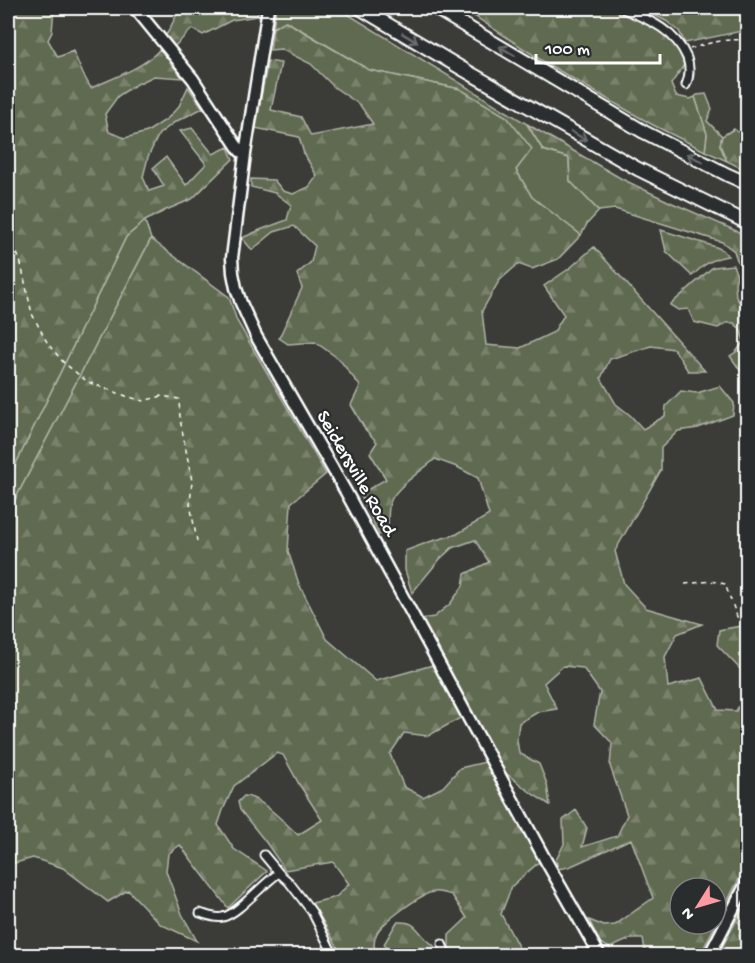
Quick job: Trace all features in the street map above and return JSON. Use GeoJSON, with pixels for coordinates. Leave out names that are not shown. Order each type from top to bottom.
{"type":"FeatureCollection","features":[{"type":"Feature","properties":{"kind":"highway"},"geometry":{"type":"LineString","coordinates":[[360,8],[638,169],[747,223]]}},
{"type":"Feature","properties":{"kind":"highway"},"geometry":{"type":"LineString","coordinates":[[435,8],[644,132],[728,176],[747,183]]}},
{"type":"Feature","properties":{"kind":"street"},"geometry":{"type":"LineString","coordinates":[[135,8],[193,79],[240,151],[245,154]]}},
{"type":"Feature","properties":{"kind":"street"},"geometry":{"type":"LineString","coordinates":[[621,8],[654,22],[676,39],[689,64],[690,78],[686,85]]}},
{"type":"Feature","properties":{"kind":"street","name":"Seidersville Road"},"geometry":{"type":"LineString","coordinates":[[267,9],[232,258],[236,288],[244,311],[255,336],[346,492],[600,956]]}},
{"type":"Feature","properties":{"kind":"street"},"geometry":{"type":"LineString","coordinates":[[747,294],[747,309]]}},
{"type":"Feature","properties":{"kind":"street"},"geometry":{"type":"LineString","coordinates":[[264,855],[312,912],[334,956]]}},
{"type":"Feature","properties":{"kind":"street"},"geometry":{"type":"LineString","coordinates":[[200,913],[213,917],[230,914],[279,873]]}},
{"type":"Feature","properties":{"kind":"street"},"geometry":{"type":"LineString","coordinates":[[709,956],[747,880]]}},
{"type":"Feature","properties":{"kind":"street"},"geometry":{"type":"LineString","coordinates":[[442,944],[447,956]]}},
{"type":"Feature","properties":{"kind":"path"},"geometry":{"type":"LineString","coordinates":[[683,50],[737,39],[747,41]]}},
{"type":"Feature","properties":{"kind":"path"},"geometry":{"type":"LineString","coordinates":[[8,228],[21,264],[32,314],[48,344],[64,363],[88,382],[126,396],[143,401],[162,396],[179,399],[180,419],[192,481],[190,504],[197,541]]}},
{"type":"Feature","properties":{"kind":"path"},"geometry":{"type":"LineString","coordinates":[[685,584],[711,581],[725,584],[739,622]]}},
{"type":"Feature","properties":{"kind":"green space"},"geometry":{"type":"Polygon","coordinates":[[[8,8],[54,8],[52,32],[48,40],[58,57],[73,51],[91,88],[137,67],[160,49],[183,78],[154,76],[118,96],[105,114],[109,132],[125,138],[147,132],[167,119],[179,106],[188,87],[203,108],[175,122],[159,134],[148,157],[143,177],[149,191],[164,186],[153,168],[166,157],[186,185],[206,164],[180,131],[192,128],[213,154],[228,147],[233,159],[192,199],[145,221],[126,237],[8,480],[8,8]]]}},
{"type":"Feature","properties":{"kind":"green space"},"geometry":{"type":"Polygon","coordinates":[[[180,8],[260,8],[257,16],[232,20],[203,35],[192,29],[173,48],[164,37],[180,8]]]}},
{"type":"Feature","properties":{"kind":"green space"},"geometry":{"type":"Polygon","coordinates":[[[276,8],[338,8],[527,124],[543,150],[569,158],[570,181],[599,211],[581,235],[532,198],[516,170],[460,89],[369,70],[286,21],[273,28],[276,8]]]}},
{"type":"Feature","properties":{"kind":"green space"},"geometry":{"type":"Polygon","coordinates":[[[463,8],[610,8],[643,22],[667,36],[679,48],[684,65],[671,84],[676,96],[690,99],[695,97],[707,134],[705,151],[653,125],[541,60],[463,8]]]}},
{"type":"Feature","properties":{"kind":"green space"},"geometry":{"type":"Polygon","coordinates":[[[640,8],[747,8],[747,30],[685,43],[679,31],[666,21],[640,8]]]}},
{"type":"Feature","properties":{"kind":"green space"},"geometry":{"type":"Polygon","coordinates":[[[285,21],[369,70],[460,89],[507,117],[532,149],[516,170],[532,197],[581,235],[558,259],[532,269],[518,264],[499,281],[482,311],[486,345],[520,348],[554,332],[564,315],[544,286],[594,247],[705,371],[688,371],[674,349],[651,346],[610,359],[601,378],[616,404],[643,429],[665,416],[666,406],[681,391],[697,393],[720,386],[734,403],[733,415],[698,428],[678,431],[661,448],[661,470],[615,551],[624,584],[646,608],[702,624],[677,634],[665,657],[668,687],[702,678],[718,710],[736,711],[747,691],[747,863],[728,900],[728,876],[668,876],[668,936],[710,936],[700,955],[637,955],[645,950],[643,939],[630,939],[610,948],[600,943],[589,920],[604,926],[615,925],[653,898],[631,839],[569,867],[558,869],[556,860],[564,844],[563,820],[576,810],[587,828],[582,847],[617,836],[627,815],[610,766],[612,743],[594,724],[600,692],[583,668],[563,666],[544,683],[557,709],[538,712],[519,723],[517,740],[519,753],[539,764],[547,784],[550,805],[503,771],[420,619],[434,617],[450,604],[463,586],[465,574],[489,562],[475,540],[452,548],[412,593],[405,570],[405,551],[457,534],[489,515],[478,478],[435,459],[397,491],[390,503],[388,533],[379,535],[360,494],[386,479],[370,453],[377,442],[365,429],[351,405],[360,386],[339,359],[315,342],[288,344],[279,338],[302,288],[297,274],[311,262],[315,246],[294,226],[274,232],[252,250],[242,238],[287,220],[291,205],[275,193],[251,187],[251,179],[274,180],[283,191],[293,194],[309,187],[317,176],[304,154],[299,137],[255,128],[268,61],[281,63],[271,110],[301,117],[311,136],[373,124],[360,105],[334,87],[311,64],[281,49],[270,50],[273,28],[285,21]]]}},
{"type":"Feature","properties":{"kind":"green space"},"geometry":{"type":"Polygon","coordinates":[[[706,94],[712,109],[707,121],[722,136],[720,145],[727,161],[705,151],[707,134],[695,97],[706,94]]]}},
{"type":"Feature","properties":{"kind":"green space"},"geometry":{"type":"Polygon","coordinates":[[[527,124],[622,179],[739,232],[745,245],[746,271],[737,260],[734,251],[722,242],[615,209],[599,211],[570,181],[569,158],[543,150],[527,124]]]}},
{"type":"Feature","properties":{"kind":"green space"},"geometry":{"type":"Polygon","coordinates":[[[734,129],[747,139],[747,171],[727,161],[720,145],[722,136],[734,129]]]}},
{"type":"Feature","properties":{"kind":"green space"},"geometry":{"type":"Polygon","coordinates":[[[145,221],[151,239],[8,513],[8,480],[126,237],[145,221]]]}},
{"type":"Feature","properties":{"kind":"green space"},"geometry":{"type":"Polygon","coordinates":[[[661,230],[716,247],[728,256],[708,263],[692,276],[666,251],[661,230]]]}},
{"type":"Feature","properties":{"kind":"green space"},"geometry":{"type":"Polygon","coordinates":[[[151,239],[229,297],[237,321],[326,474],[291,503],[288,551],[299,584],[327,639],[376,681],[433,665],[462,717],[428,736],[404,733],[390,754],[404,787],[423,797],[443,787],[460,768],[485,762],[539,862],[512,886],[501,914],[525,955],[453,955],[449,947],[449,935],[467,918],[452,895],[436,892],[412,902],[380,928],[375,939],[376,955],[341,955],[312,903],[336,897],[349,884],[333,862],[285,870],[240,810],[238,802],[244,796],[250,797],[272,811],[298,835],[322,820],[283,755],[277,753],[234,786],[218,825],[234,849],[267,871],[228,908],[180,845],[168,854],[166,871],[182,914],[197,941],[160,924],[128,890],[108,902],[63,868],[33,858],[8,865],[8,513],[151,239]]]}},
{"type":"Feature","properties":{"kind":"green space"},"geometry":{"type":"Polygon","coordinates":[[[733,265],[737,276],[736,297],[743,307],[747,329],[747,366],[740,370],[730,356],[744,341],[740,329],[734,323],[726,323],[718,328],[694,322],[688,309],[678,310],[670,305],[713,267],[733,265]]]}},
{"type":"Feature","properties":{"kind":"green space"},"geometry":{"type":"Polygon","coordinates":[[[747,625],[747,691],[743,672],[717,645],[719,630],[747,625]]]}},
{"type":"Feature","properties":{"kind":"green space"},"geometry":{"type":"Polygon","coordinates":[[[747,901],[747,913],[738,922],[743,926],[739,936],[747,955],[718,955],[747,901]]]}},
{"type":"Feature","properties":{"kind":"green space"},"geometry":{"type":"Polygon","coordinates":[[[397,922],[414,925],[441,955],[389,955],[384,944],[397,922]]]}}]}
